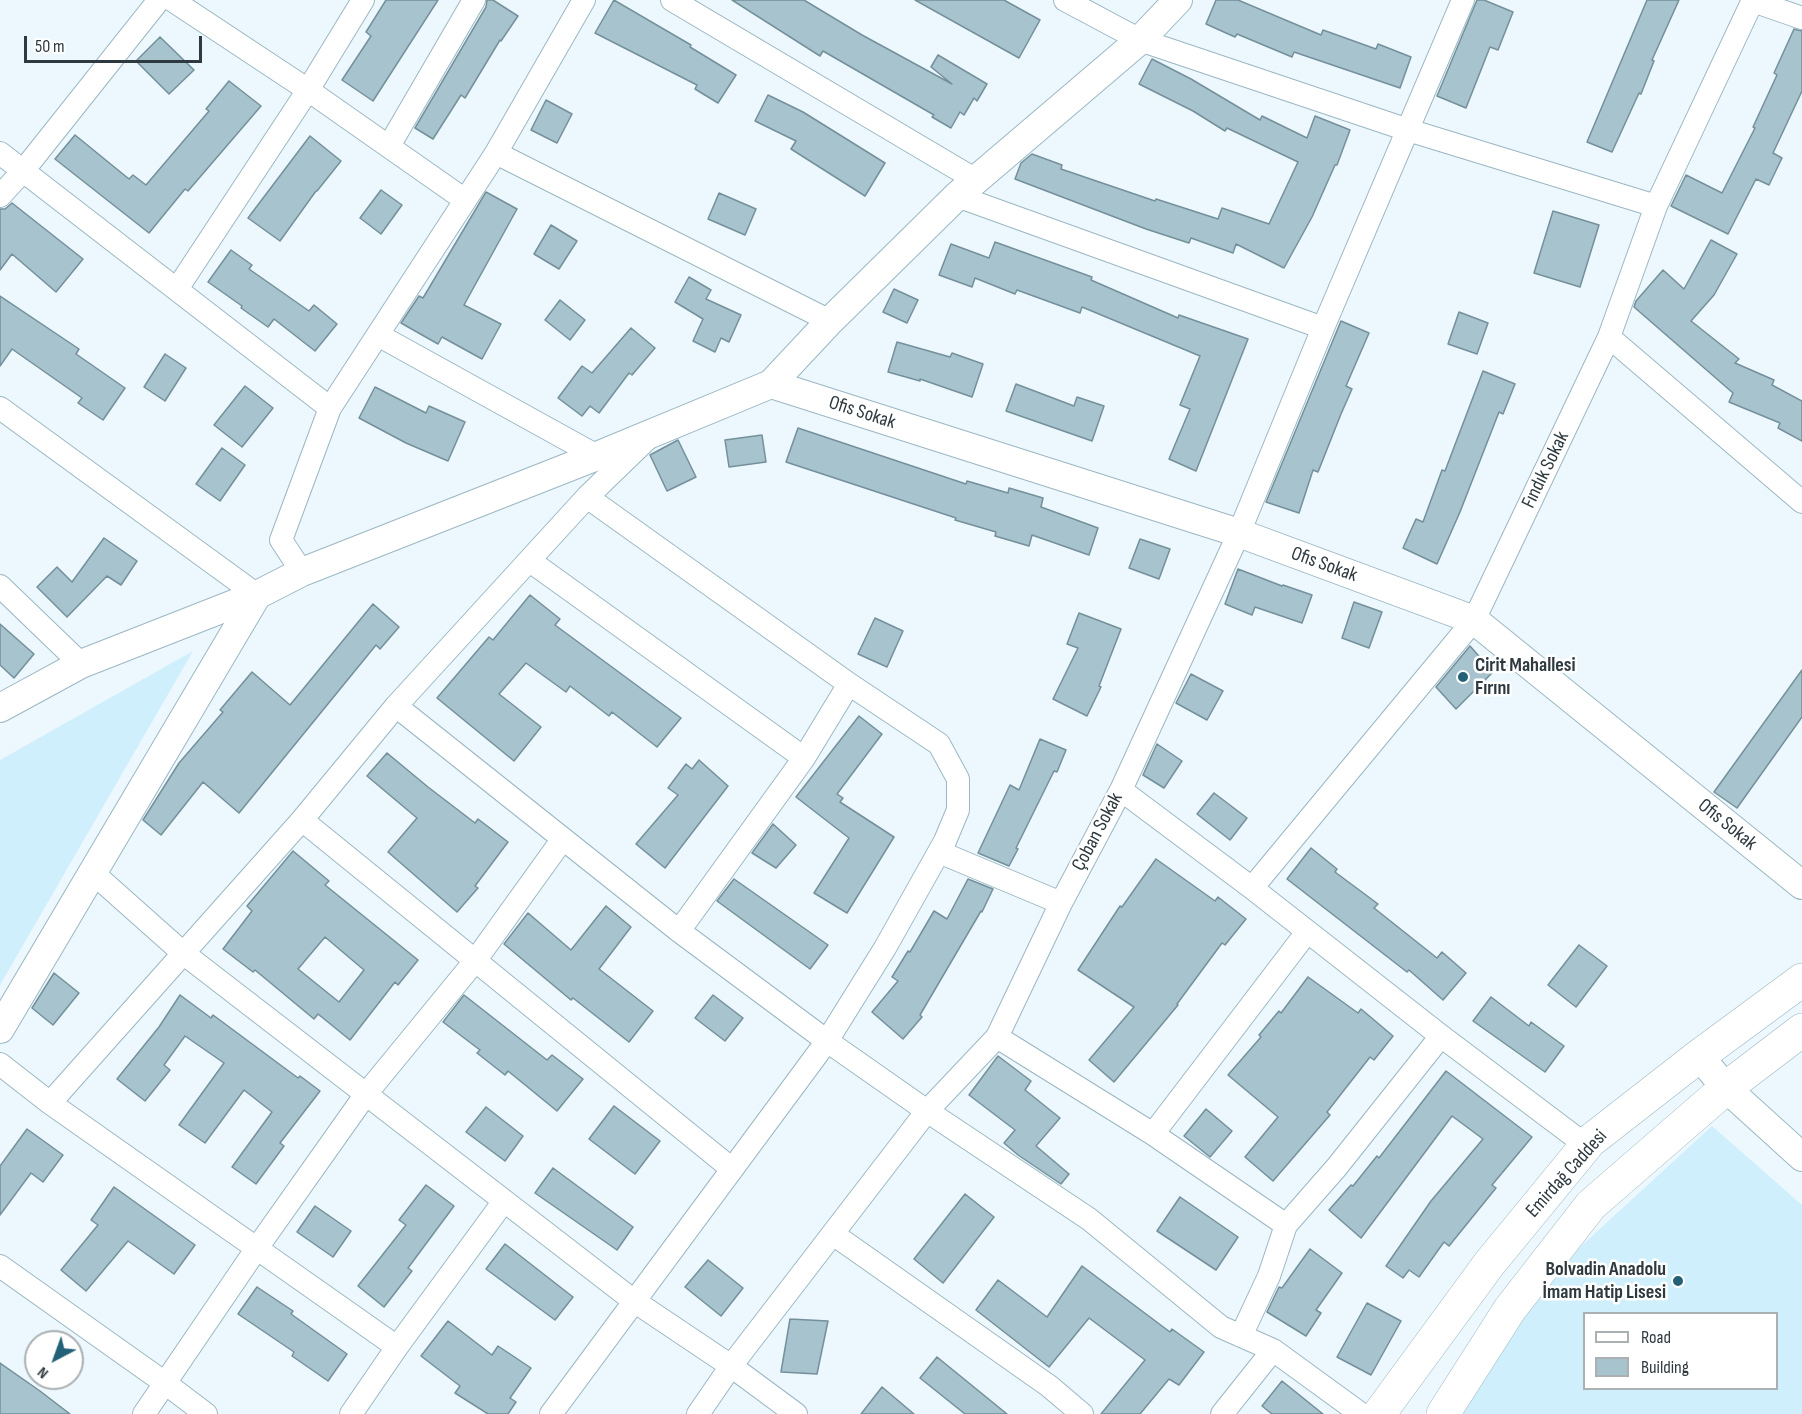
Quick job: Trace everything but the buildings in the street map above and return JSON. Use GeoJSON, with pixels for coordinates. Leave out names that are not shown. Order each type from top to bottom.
{"type":"FeatureCollection","features":[{"type":"Feature","properties":{"kind":"main road","name":"Emirdağ Caddesi"},"geometry":{"type":"LineString","coordinates":[[1379,1414],[1489,1264],[1587,1146],[1698,1056],[1802,980]]}},
{"type":"Feature","properties":{"kind":"main road","name":"Emirdağ Caddesi"},"geometry":{"type":"LineString","coordinates":[[1443,1414],[1510,1309],[1591,1205],[1726,1088],[1802,1030]]}},
{"type":"Feature","properties":{"kind":"street"},"geometry":{"type":"LineString","coordinates":[[0,196],[23,171],[159,0]]}},
{"type":"Feature","properties":{"kind":"street"},"geometry":{"type":"LineString","coordinates":[[172,0],[308,90],[465,200]]}},
{"type":"Feature","properties":{"kind":"street"},"geometry":{"type":"LineString","coordinates":[[177,289],[308,90],[363,0]]}},
{"type":"Feature","properties":{"kind":"street"},"geometry":{"type":"LineString","coordinates":[[389,146],[474,0]]}},
{"type":"Feature","properties":{"kind":"street"},"geometry":{"type":"LineString","coordinates":[[302,572],[281,540],[330,408],[496,153],[584,0]]}},
{"type":"Feature","properties":{"kind":"street"},"geometry":{"type":"LineString","coordinates":[[672,0],[966,188],[1323,328]]}},
{"type":"Feature","properties":{"kind":"street"},"geometry":{"type":"LineString","coordinates":[[1065,0],[1140,40],[1408,129],[1656,206]]}},
{"type":"Feature","properties":{"kind":"street"},"geometry":{"type":"LineString","coordinates":[[0,708],[81,664],[257,594],[302,572],[597,456],[771,384],[830,321],[966,188],[1140,40],[1178,0]]}},
{"type":"Feature","properties":{"kind":"street","name":"Çoban Sokak"},"geometry":{"type":"LineString","coordinates":[[698,1414],[731,1366],[927,1111],[998,1037],[1061,903],[1121,790],[1239,534],[1323,328],[1463,0]]}},
{"type":"Feature","properties":{"kind":"street"},"geometry":{"type":"LineString","coordinates":[[1753,0],[1802,18]]}},
{"type":"Feature","properties":{"kind":"street","name":"Fındık Sokak"},"geometry":{"type":"LineString","coordinates":[[1252,888],[1474,620],[1609,337],[1656,206],[1753,0]]}},
{"type":"Feature","properties":{"kind":"street"},"geometry":{"type":"LineString","coordinates":[[0,153],[330,408]]}},
{"type":"Feature","properties":{"kind":"street"},"geometry":{"type":"LineString","coordinates":[[496,153],[830,321]]}},
{"type":"Feature","properties":{"kind":"street"},"geometry":{"type":"LineString","coordinates":[[378,335],[597,456]]}},
{"type":"Feature","properties":{"kind":"street"},"geometry":{"type":"LineString","coordinates":[[1609,337],[1802,502]]}},
{"type":"Feature","properties":{"kind":"street","name":"Ofis Sokak"},"geometry":{"type":"LineString","coordinates":[[771,384],[1239,534],[1474,620],[1802,885]]}},
{"type":"Feature","properties":{"kind":"street"},"geometry":{"type":"LineString","coordinates":[[0,408],[257,594]]}},
{"type":"Feature","properties":{"kind":"street"},"geometry":{"type":"LineString","coordinates":[[50,1103],[302,820],[396,706],[587,497],[656,431]]}},
{"type":"Feature","properties":{"kind":"street"},"geometry":{"type":"LineString","coordinates":[[551,1414],[827,1041],[885,948],[939,852],[958,810],[958,779],[939,744],[849,684],[587,497]]}},
{"type":"Feature","properties":{"kind":"street"},"geometry":{"type":"LineString","coordinates":[[530,561],[804,758]]}},
{"type":"Feature","properties":{"kind":"street"},"geometry":{"type":"LineString","coordinates":[[0,586],[81,664]]}},
{"type":"Feature","properties":{"kind":"street"},"geometry":{"type":"LineString","coordinates":[[0,1029],[257,594]]}},
{"type":"Feature","properties":{"kind":"street"},"geometry":{"type":"LineString","coordinates":[[679,931],[804,758],[849,684]]}},
{"type":"Feature","properties":{"kind":"street"},"geometry":{"type":"LineString","coordinates":[[396,706],[679,931],[827,1041],[1089,1219],[1221,1327],[1273,1350],[1361,1414]]}},
{"type":"Feature","properties":{"kind":"street"},"geometry":{"type":"LineString","coordinates":[[1121,790],[1252,888],[1440,1036],[1587,1146]]}},
{"type":"Feature","properties":{"kind":"street"},"geometry":{"type":"LineString","coordinates":[[302,820],[732,1169]]}},
{"type":"Feature","properties":{"kind":"street"},"geometry":{"type":"LineString","coordinates":[[144,1414],[366,1094],[475,961],[562,840]]}},
{"type":"Feature","properties":{"kind":"street"},"geometry":{"type":"LineString","coordinates":[[939,852],[1061,903]]}},
{"type":"Feature","properties":{"kind":"street"},"geometry":{"type":"LineString","coordinates":[[92,872],[183,953],[634,1302],[731,1366],[796,1414]]}},
{"type":"Feature","properties":{"kind":"street"},"geometry":{"type":"LineString","coordinates":[[1153,1134],[1307,932]]}},
{"type":"Feature","properties":{"kind":"street"},"geometry":{"type":"LineString","coordinates":[[1241,1336],[1269,1276],[1286,1225],[1336,1168],[1440,1036]]}},
{"type":"Feature","properties":{"kind":"street"},"geometry":{"type":"LineString","coordinates":[[998,1037],[1153,1134],[1286,1225]]}},
{"type":"Feature","properties":{"kind":"street"},"geometry":{"type":"LineString","coordinates":[[1698,1056],[1726,1088],[1802,1157]]}},
{"type":"Feature","properties":{"kind":"street"},"geometry":{"type":"LineString","coordinates":[[0,1064],[50,1103],[397,1347]]}},
{"type":"Feature","properties":{"kind":"street"},"geometry":{"type":"LineString","coordinates":[[351,1414],[504,1201]]}},
{"type":"Feature","properties":{"kind":"street"},"geometry":{"type":"LineString","coordinates":[[833,1234],[1049,1386],[1082,1414]]}},
{"type":"Feature","properties":{"kind":"street"},"geometry":{"type":"LineString","coordinates":[[0,1266],[206,1414]]}},
{"type":"Feature","properties":{"kind":"street"},"geometry":{"type":"LineString","coordinates":[[1222,1414],[1273,1350]]}},
{"type":"Feature","properties":{"kind":"shaded area"},"geometry":{"type":"Polygon","coordinates":[[[193,651],[0,985],[0,760],[193,651]]]}},
{"type":"Feature","properties":{"kind":"shaded area","name":"Bolvadin Anadolu İmam Hatip Lisesi"},"geometry":{"type":"Polygon","coordinates":[[[1712,1126],[1802,1205],[1802,1414],[1461,1414],[1490,1361],[1579,1248],[1712,1126]]]}},
{"type":"Feature","properties":{"kind":"place","name":"Cirit Mahallesi Fırını"},"geometry":{"type":"Point","coordinates":[1463,677]}},
{"type":"Feature","properties":{"kind":"place","name":"Bolvadin Anadolu İmam Hatip Lisesi"},"geometry":{"type":"Point","coordinates":[1678,1281]}}]}
